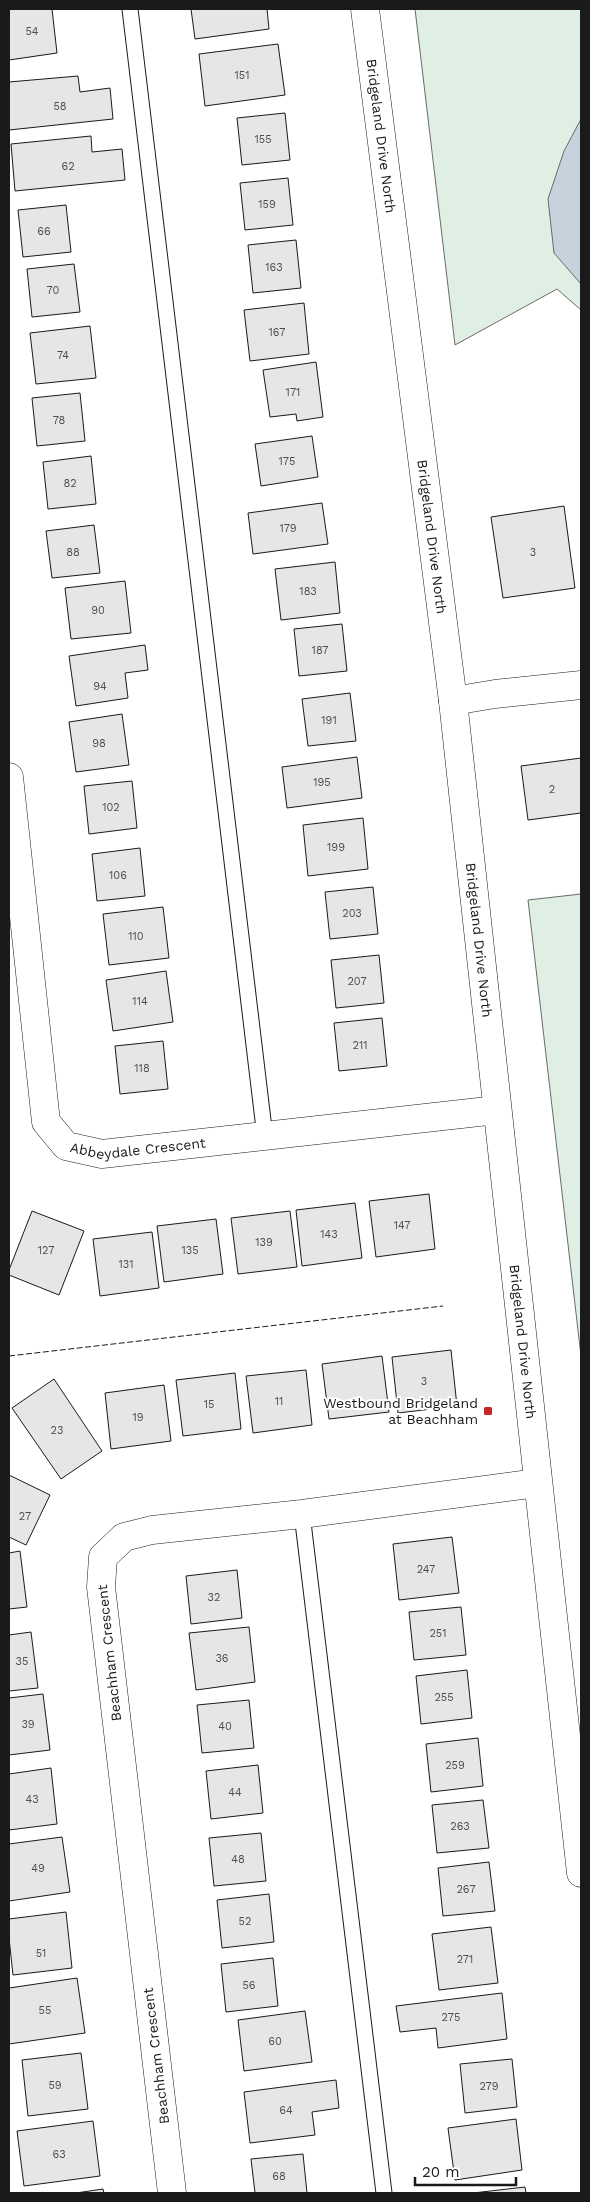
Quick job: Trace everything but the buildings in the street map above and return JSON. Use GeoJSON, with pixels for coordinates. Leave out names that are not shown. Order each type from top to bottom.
{"type":"FeatureCollection","features":[{"type":"Feature","properties":{"kind":"street","name":"Bridgeland Drive North"},"geometry":{"type":"LineString","coordinates":[[365,9],[452,701],[581,1873]]}},
{"type":"Feature","properties":{"kind":"street"},"geometry":{"type":"LineString","coordinates":[[452,701],[495,694],[581,685]]}},
{"type":"Feature","properties":{"kind":"street","name":"Abbeydale Crescent"},"geometry":{"type":"LineString","coordinates":[[9,777],[46,1122],[66,1146],[102,1154],[497,1110]]}},
{"type":"Feature","properties":{"kind":"street","name":"Beachham Crescent"},"geometry":{"type":"LineString","coordinates":[[172,2193],[101,1587],[103,1557],[124,1537],[152,1530],[302,1514],[537,1483]]}},
{"type":"Feature","properties":{"kind":"lane"},"geometry":{"type":"LineString","coordinates":[[130,9],[265,1136]]}},
{"type":"Feature","properties":{"kind":"lane"},"geometry":{"type":"LineString","coordinates":[[302,1514],[384,2193]]}},
{"type":"Feature","properties":{"kind":"green space"},"geometry":{"type":"Polygon","coordinates":[[[415,9],[581,9],[581,310],[557,289],[455,345],[415,9]]]}},
{"type":"Feature","properties":{"kind":"green space"},"geometry":{"type":"Polygon","coordinates":[[[581,894],[581,1356],[528,900],[581,894]]]}},
{"type":"Feature","properties":{"kind":"shaded area"},"geometry":{"type":"Polygon","coordinates":[[[581,119],[581,284],[554,253],[548,199],[564,151],[581,119]]]}},
{"type":"Feature","properties":{"kind":"fence"},"geometry":{"type":"LineString","coordinates":[[9,1356],[443,1306]]}},
{"type":"Feature","properties":{"kind":"place","name":"Westbound Bridgeland at Beachham"},"geometry":{"type":"Point","coordinates":[488,1411]}}]}
